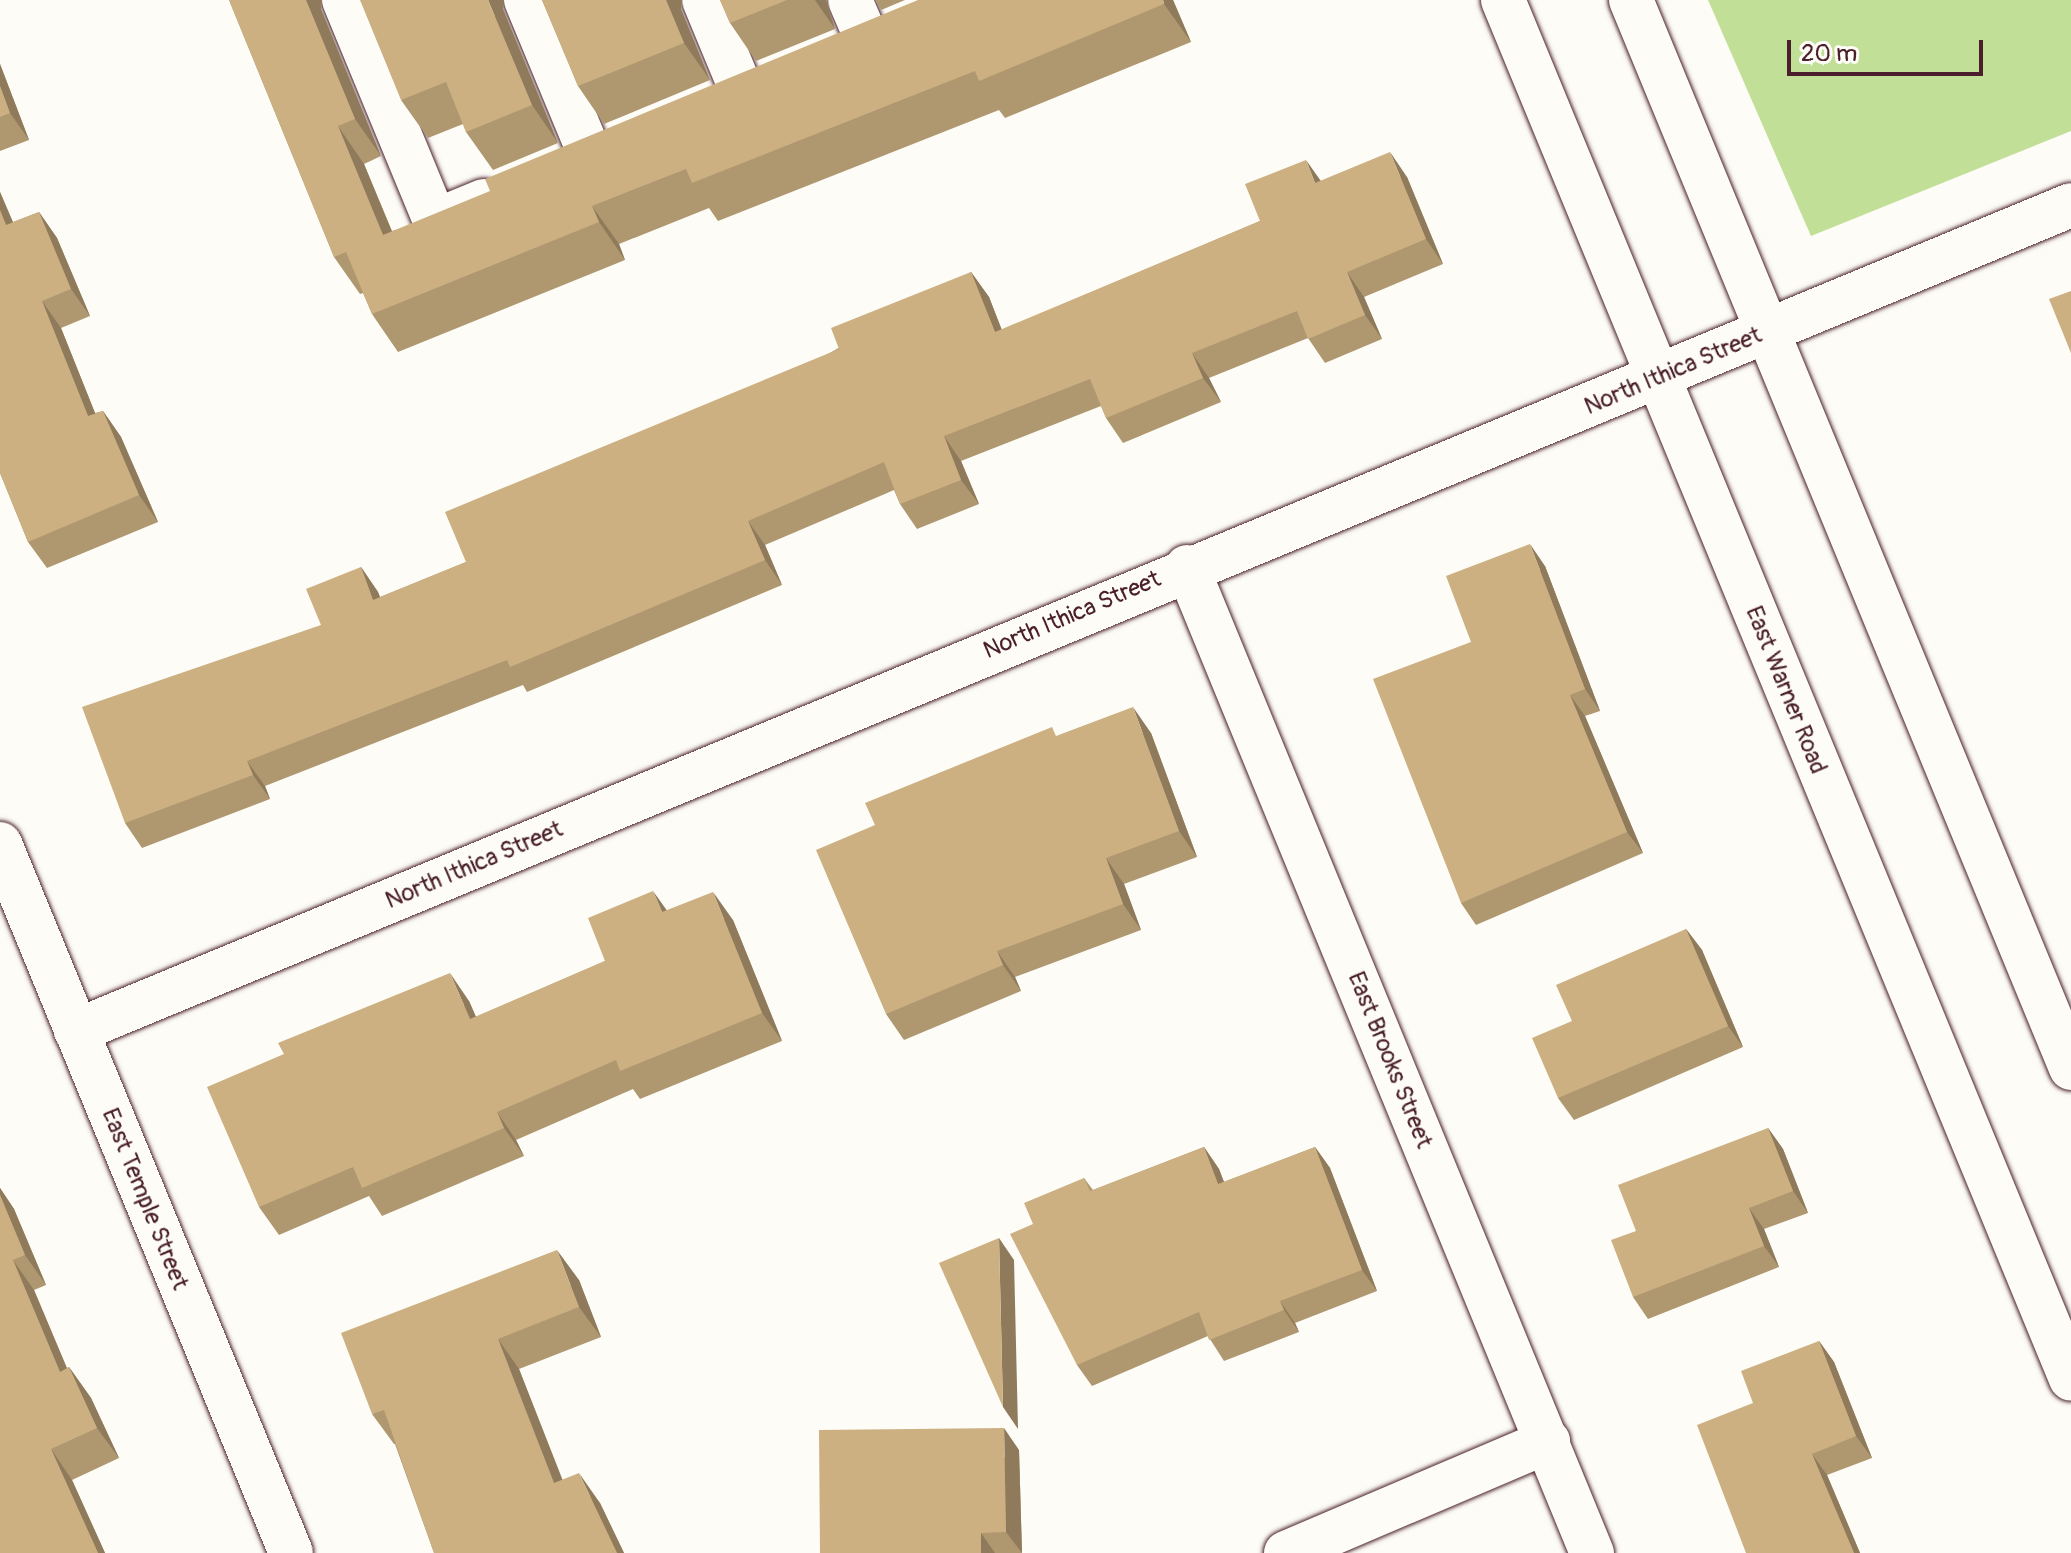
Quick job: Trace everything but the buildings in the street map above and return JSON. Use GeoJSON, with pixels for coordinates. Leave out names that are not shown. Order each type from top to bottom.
{"type":"FeatureCollection","features":[{"type":"Feature","properties":{"kind":"street"},"geometry":{"type":"LineString","coordinates":[[344,0],[435,221],[632,140]]}},
{"type":"Feature","properties":{"kind":"street"},"geometry":{"type":"LineString","coordinates":[[526,0],[591,157]]}},
{"type":"Feature","properties":{"kind":"street"},"geometry":{"type":"LineString","coordinates":[[704,0],[743,94]]}},
{"type":"Feature","properties":{"kind":"street"},"geometry":{"type":"LineString","coordinates":[[850,0],[868,42]]}},
{"type":"Feature","properties":{"kind":"street","name":"East Warner Road"},"geometry":{"type":"LineString","coordinates":[[1503,0],[2071,1379]]}},
{"type":"Feature","properties":{"kind":"street"},"geometry":{"type":"LineString","coordinates":[[1631,0],[2071,1068]]}},
{"type":"Feature","properties":{"kind":"street"},"geometry":{"type":"LineString","coordinates":[[826,59],[912,24]]}},
{"type":"Feature","properties":{"kind":"street"},"geometry":{"type":"LineString","coordinates":[[701,111],[785,77]]}},
{"type":"Feature","properties":{"kind":"street","name":"North Ithica Street"},"geometry":{"type":"LineString","coordinates":[[76,1031],[1187,567],[1657,379],[2071,205]]}},
{"type":"Feature","properties":{"kind":"street","name":"East Brooks Street"},"geometry":{"type":"LineString","coordinates":[[1187,567],[1592,1553]]}},
{"type":"Feature","properties":{"kind":"street","name":"East Temple Street"},"geometry":{"type":"LineString","coordinates":[[0,844],[291,1553]]}},
{"type":"Feature","properties":{"kind":"street"},"geometry":{"type":"LineString","coordinates":[[1286,1553],[1548,1441]]}},
{"type":"Feature","properties":{"kind":"green space"},"geometry":{"type":"Polygon","coordinates":[[[1708,0],[2071,0],[2071,131],[1811,236],[1708,0]]]}}]}
